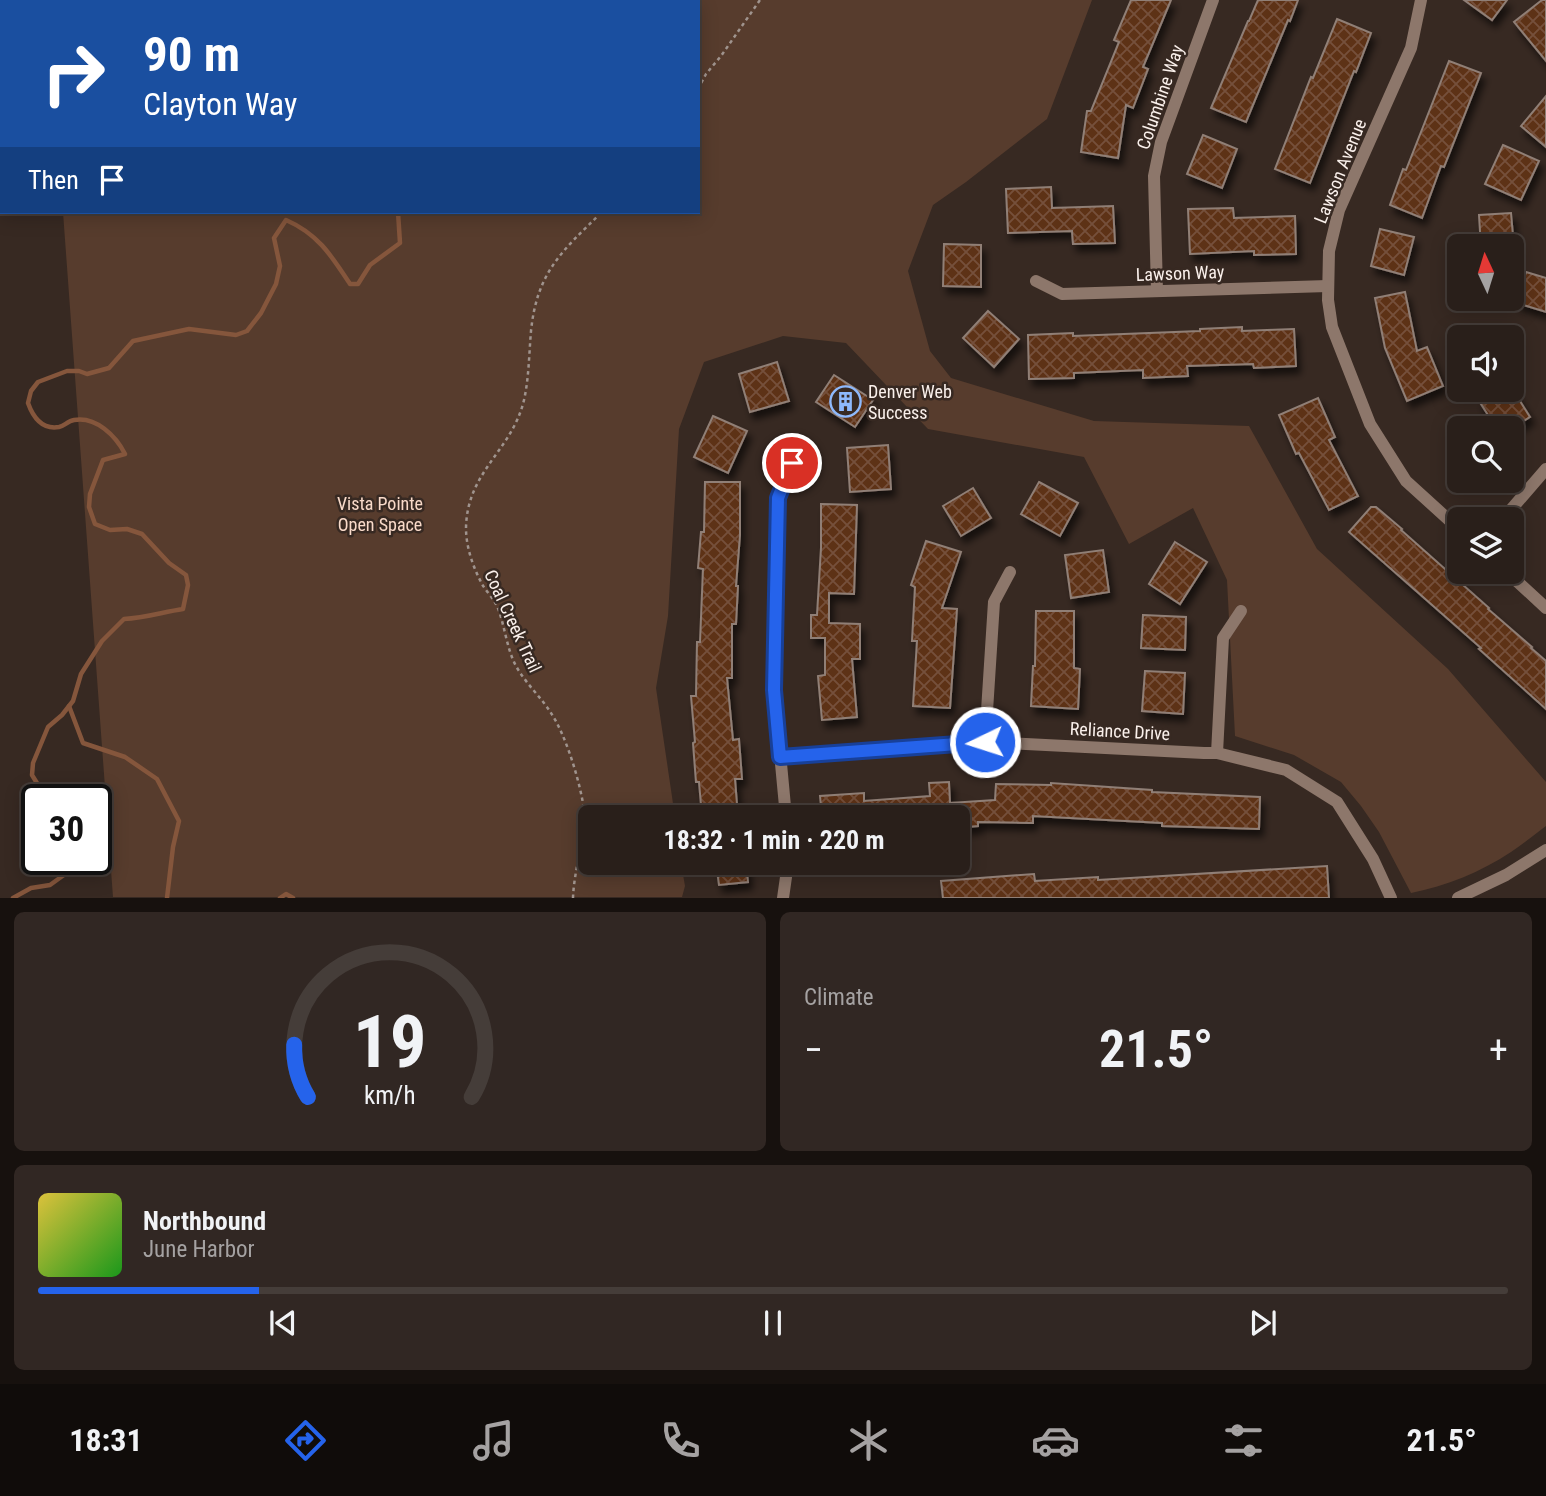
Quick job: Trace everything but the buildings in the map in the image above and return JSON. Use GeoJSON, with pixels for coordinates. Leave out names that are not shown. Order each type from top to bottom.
{"type":"FeatureCollection","features":[{"type":"Feature","properties":{"kind":"street","name":"Columbine Way"},"geometry":{"type":"LineString","coordinates":[[1157,291],[1154,176],[1161,142],[1213,0]]}},
{"type":"Feature","properties":{"kind":"street","name":"Lawson Avenue"},"geometry":{"type":"LineString","coordinates":[[1421,0],[1411,48],[1339,210],[1329,251],[1328,286],[1332,327],[1370,424],[1406,481],[1447,518]]}},
{"type":"Feature","properties":{"kind":"street","name":"Lawson Way"},"geometry":{"type":"LineString","coordinates":[[1036,281],[1062,294],[1328,286]]}},
{"type":"Feature","properties":{"kind":"street"},"geometry":{"type":"LineString","coordinates":[[785,805],[774,690],[778,498],[792,463]]}},
{"type":"Feature","properties":{"kind":"street"},"geometry":{"type":"LineString","coordinates":[[1513,507],[1546,469]]}},
{"type":"Feature","properties":{"kind":"street"},"geometry":{"type":"LineString","coordinates":[[985,742],[994,602],[1010,572]]}},
{"type":"Feature","properties":{"kind":"street"},"geometry":{"type":"LineString","coordinates":[[1520,584],[1546,607]]}},
{"type":"Feature","properties":{"kind":"street"},"geometry":{"type":"LineString","coordinates":[[1217,754],[1223,638],[1241,611]]}},
{"type":"Feature","properties":{"kind":"street","name":"Reliance Drive"},"geometry":{"type":"LineString","coordinates":[[780,757],[985,742],[1217,754],[1286,770],[1337,802],[1373,859],[1391,898]]}},
{"type":"Feature","properties":{"kind":"street"},"geometry":{"type":"LineString","coordinates":[[1458,898],[1506,875],[1546,850]]}},
{"type":"Feature","properties":{"kind":"street"},"geometry":{"type":"LineString","coordinates":[[783,898],[786,875]]}},
{"type":"Feature","properties":{"kind":"path"},"geometry":{"type":"LineString","coordinates":[[700,85],[760,0]]}},
{"type":"Feature","properties":{"kind":"path","name":"Coal Creek Trail"},"geometry":{"type":"LineString","coordinates":[[573,898],[584,817],[575,771],[552,714],[516,666],[496,606],[482,585],[472,562],[466,530],[469,501],[475,486],[507,439],[524,401],[531,329],[539,293],[550,267],[600,214]]}},
{"type":"Feature","properties":{"kind":"green space","name":"Vista Pointe Open Space"},"geometry":{"type":"Polygon","coordinates":[[[700,0],[1092,0],[1047,119],[933,205],[908,271],[930,351],[951,378],[1094,421],[1249,426],[1317,549],[1448,669],[1546,782],[1546,826],[1488,866],[1450,882],[1411,893],[1379,832],[1341,782],[1294,755],[1235,736],[1227,580],[1193,508],[1129,544],[1084,457],[928,429],[846,343],[783,336],[704,362],[679,429],[668,616],[656,688],[673,805],[578,805],[578,875],[683,875],[685,886],[682,897],[113,897],[112,784],[105,784],[63,214],[700,214],[700,0]]]}},
{"type":"Feature","properties":{"kind":"waterway"},"geometry":{"type":"LineString","coordinates":[[38,784],[32,775],[33,763],[48,727],[73,701],[81,674],[102,641],[124,619],[183,609],[188,585],[186,575],[169,563],[142,534],[127,529],[110,530],[95,524],[89,507],[90,494],[103,460],[125,454],[116,441],[104,429],[90,421],[74,420],[59,427],[43,424],[36,418],[28,403],[31,391],[38,382],[67,371],[87,374],[109,368],[133,341],[189,329],[236,335],[247,331],[261,313],[276,284],[280,266],[274,238],[286,220],[315,239],[350,284],[358,284],[370,265],[400,243],[398,214]]}},
{"type":"Feature","properties":{"kind":"waterway"},"geometry":{"type":"LineString","coordinates":[[69,706],[83,743],[125,757],[157,779],[179,821],[167,898]]}},
{"type":"Feature","properties":{"kind":"waterway"},"geometry":{"type":"LineString","coordinates":[[13,898],[31,888],[50,885],[64,875]]}},
{"type":"Feature","properties":{"kind":"waterway"},"geometry":{"type":"LineString","coordinates":[[280,898],[286,894],[293,898]]}},
{"type":"Feature","properties":{"kind":"place","name":"Denver Web Success"},"geometry":{"type":"Point","coordinates":[845,401]}},
{"type":"Feature","properties":{"kind":"route"},"geometry":{"type":"LineString","coordinates":[[792,463],[778,498],[774,690],[780,757],[985,742]]}}]}
